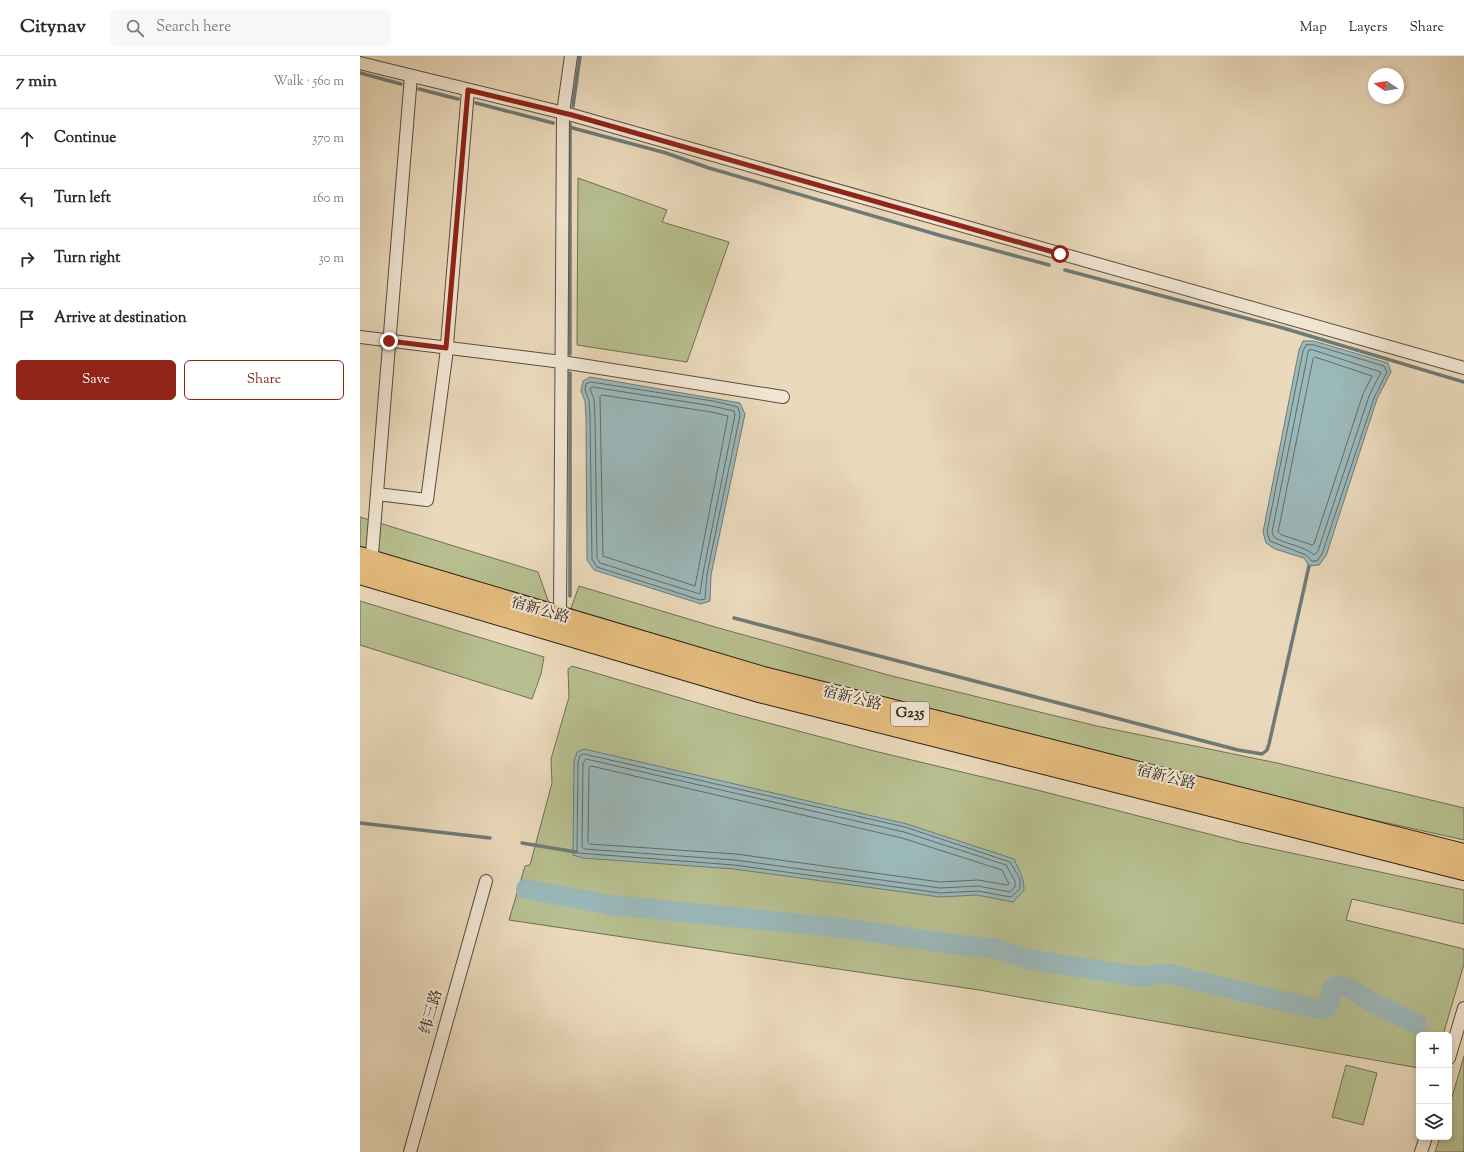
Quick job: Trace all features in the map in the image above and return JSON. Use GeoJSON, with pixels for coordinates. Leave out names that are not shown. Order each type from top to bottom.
{"type":"FeatureCollection","features":[{"type":"Feature","properties":{"kind":"highway","name":"宿新公路"},"geometry":{"type":"LineString","coordinates":[[365,567],[560,617],[763,677],[1464,854]]}},
{"type":"Feature","properties":{"kind":"highway","name":"宿新公路"},"geometry":{"type":"LineString","coordinates":[[365,567],[759,692],[1464,870]]}},
{"type":"Feature","properties":{"kind":"street"},"geometry":{"type":"LineString","coordinates":[[560,617],[563,113],[571,56]]}},
{"type":"Feature","properties":{"kind":"street"},"geometry":{"type":"LineString","coordinates":[[360,63],[563,113],[1464,368]]}},
{"type":"Feature","properties":{"kind":"street"},"geometry":{"type":"LineString","coordinates":[[365,567],[377,494],[411,76]]}},
{"type":"Feature","properties":{"kind":"street"},"geometry":{"type":"LineString","coordinates":[[377,494],[427,500],[446,348],[468,90]]}},
{"type":"Feature","properties":{"kind":"street"},"geometry":{"type":"LineString","coordinates":[[360,337],[562,362],[783,397]]}},
{"type":"Feature","properties":{"kind":"street","name":"纬三路"},"geometry":{"type":"LineString","coordinates":[[410,1152],[486,881]]}},
{"type":"Feature","properties":{"kind":"street"},"geometry":{"type":"LineString","coordinates":[[1452,1048],[1464,1008]]}},
{"type":"Feature","properties":{"kind":"street"},"geometry":{"type":"LineString","coordinates":[[1421,1152],[1425,1140]]}},
{"type":"Feature","properties":{"kind":"green space"},"geometry":{"type":"Polygon","coordinates":[[[578,178],[667,210],[662,222],[729,242],[687,362],[577,345],[578,178]]]}},
{"type":"Feature","properties":{"kind":"green space"},"geometry":{"type":"Polygon","coordinates":[[[360,517],[538,572],[550,606],[360,549],[360,517]]]}},
{"type":"Feature","properties":{"kind":"green space"},"geometry":{"type":"Polygon","coordinates":[[[579,586],[715,627],[892,676],[1097,726],[1277,763],[1464,808],[1464,840],[1257,794],[763,670],[577,615],[571,608],[579,586]]]}},
{"type":"Feature","properties":{"kind":"green space"},"geometry":{"type":"Polygon","coordinates":[[[360,601],[544,657],[541,674],[532,699],[360,645],[360,601]]]}},
{"type":"Feature","properties":{"kind":"green space"},"geometry":{"type":"Polygon","coordinates":[[[572,666],[731,713],[870,750],[1037,790],[1240,842],[1464,890],[1464,924],[1352,899],[1346,920],[1464,949],[1464,964],[1444,1032],[1416,1032],[1416,1067],[979,990],[509,920],[525,866],[530,865],[552,783],[551,759],[569,697],[568,669],[572,666]]]}},
{"type":"Feature","properties":{"kind":"green space"},"geometry":{"type":"Polygon","coordinates":[[[1464,1056],[1463,1152],[1435,1152],[1439,1140],[1452,1140],[1452,1097],[1464,1056]]]}},
{"type":"Feature","properties":{"kind":"green space"},"geometry":{"type":"Polygon","coordinates":[[[1346,1065],[1377,1073],[1363,1125],[1332,1117],[1346,1065]]]}},
{"type":"Feature","properties":{"kind":"water"},"geometry":{"type":"Polygon","coordinates":[[[1303,341],[1314,341],[1388,363],[1391,372],[1377,399],[1326,556],[1319,565],[1309,566],[1304,558],[1275,549],[1266,543],[1263,532],[1299,350],[1303,341]]]}},
{"type":"Feature","properties":{"kind":"water"},"geometry":{"type":"Polygon","coordinates":[[[590,377],[740,403],[745,414],[711,575],[710,601],[701,604],[594,570],[587,560],[586,417],[585,401],[581,391],[583,381],[590,377]]]}},
{"type":"Feature","properties":{"kind":"water"},"geometry":{"type":"Polygon","coordinates":[[[584,749],[907,824],[1014,859],[1022,877],[1024,890],[1013,902],[977,895],[940,897],[734,869],[583,858],[573,855],[574,762],[577,752],[584,749]]]}},
{"type":"Feature","properties":{"kind":"waterway"},"geometry":{"type":"LineString","coordinates":[[573,106],[580,56]]}},
{"type":"Feature","properties":{"kind":"waterway"},"geometry":{"type":"LineString","coordinates":[[360,73],[401,84]]}},
{"type":"Feature","properties":{"kind":"waterway"},"geometry":{"type":"LineString","coordinates":[[419,89],[458,99]]}},
{"type":"Feature","properties":{"kind":"waterway"},"geometry":{"type":"LineString","coordinates":[[476,103],[553,123]]}},
{"type":"Feature","properties":{"kind":"waterway"},"geometry":{"type":"LineString","coordinates":[[570,124],[570,354]]}},
{"type":"Feature","properties":{"kind":"waterway"},"geometry":{"type":"LineString","coordinates":[[569,127],[666,153],[709,168],[942,236],[1049,265]]}},
{"type":"Feature","properties":{"kind":"waterway"},"geometry":{"type":"LineString","coordinates":[[1065,270],[1283,328],[1464,382]]}},
{"type":"Feature","properties":{"kind":"waterway"},"geometry":{"type":"LineString","coordinates":[[570,373],[570,596]]}},
{"type":"Feature","properties":{"kind":"waterway"},"geometry":{"type":"LineString","coordinates":[[734,618],[1238,750],[1262,754],[1267,750],[1269,744],[1309,566]]}},
{"type":"Feature","properties":{"kind":"waterway"},"geometry":{"type":"LineString","coordinates":[[360,823],[490,838]]}},
{"type":"Feature","properties":{"kind":"waterway"},"geometry":{"type":"LineString","coordinates":[[522,843],[576,852]]}},
{"type":"Feature","properties":{"kind":"waterway"},"geometry":{"type":"LineString","coordinates":[[526,889],[611,905],[843,928],[966,946],[994,948],[1027,959],[1142,977],[1161,974],[1174,974],[1196,981],[1318,1009],[1325,1009],[1329,1005],[1332,988],[1338,985],[1351,989],[1370,1002],[1417,1024]]}},
{"type":"Feature","properties":{"kind":"route"},"geometry":{"type":"LineString","coordinates":[[389,341],[446,348],[468,90],[572,115],[1060,254]]}}]}
